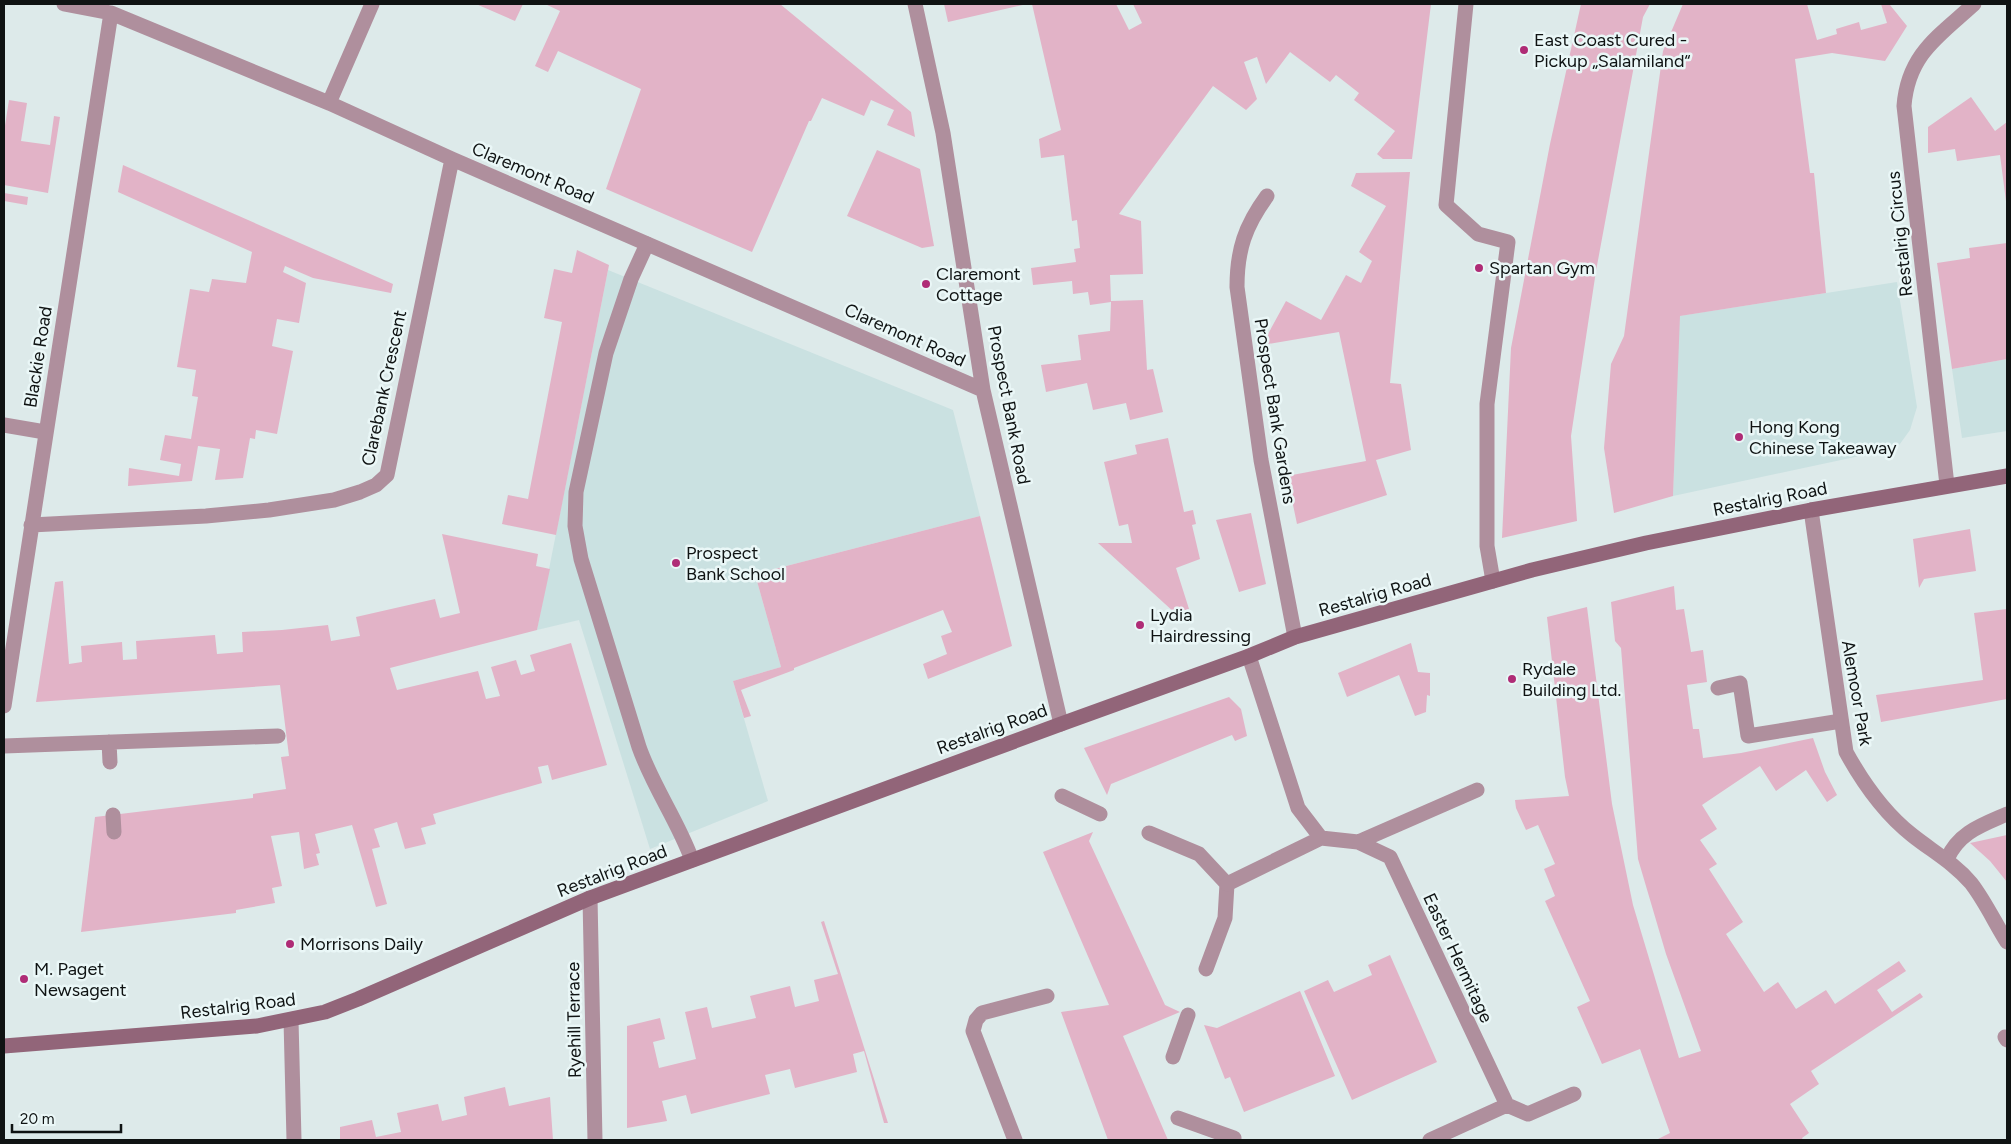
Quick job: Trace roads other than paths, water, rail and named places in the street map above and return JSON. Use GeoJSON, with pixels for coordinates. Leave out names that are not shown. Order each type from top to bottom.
{"type":"FeatureCollection","features":[{"type":"Feature","properties":{"kind":"street","name":"Claremont Road"},"geometry":{"type":"LineString","coordinates":[[64,4],[111,13],[329,103],[983,390]]}},
{"type":"Feature","properties":{"kind":"street"},"geometry":{"type":"LineString","coordinates":[[329,103],[372,4]]}},
{"type":"Feature","properties":{"kind":"street","name":"Prospect Bank Road"},"geometry":{"type":"LineString","coordinates":[[915,4],[943,133],[983,390],[1061,724]]}},
{"type":"Feature","properties":{"kind":"street"},"geometry":{"type":"LineString","coordinates":[[1466,4],[1446,205],[1478,234],[1508,242],[1487,404],[1487,546],[1493,581]]}},
{"type":"Feature","properties":{"kind":"street","name":"Restalrig Circus"},"geometry":{"type":"LineString","coordinates":[[1947,485],[1904,106],[1908,81],[1918,57],[1928,45],[1974,4]]}},
{"type":"Feature","properties":{"kind":"street","name":"Blackie Road"},"geometry":{"type":"LineString","coordinates":[[4,706],[111,13]]}},
{"type":"Feature","properties":{"kind":"street","name":"Clarebank Crescent"},"geometry":{"type":"LineString","coordinates":[[31,525],[206,516],[269,510],[334,500],[376,485],[387,475],[452,158]]}},
{"type":"Feature","properties":{"kind":"street","name":"Prospect Bank Gardens"},"geometry":{"type":"LineString","coordinates":[[1267,196],[1255,211],[1242,239],[1237,287],[1262,460],[1296,637]]}},
{"type":"Feature","properties":{"kind":"street"},"geometry":{"type":"LineString","coordinates":[[648,244],[632,280],[606,352],[576,492],[574,526],[581,559],[647,772],[684,837],[692,860]]}},
{"type":"Feature","properties":{"kind":"street"},"geometry":{"type":"LineString","coordinates":[[4,425],[46,432]]}},
{"type":"Feature","properties":{"kind":"street","name":"Restalrig Road"},"geometry":{"type":"LineString","coordinates":[[4,1046],[257,1026],[325,1012],[590,898],[1249,656],[1296,637],[1532,570],[1646,543],[1810,510],[2007,476]]}},
{"type":"Feature","properties":{"kind":"street","name":"Alemoor Park"},"geometry":{"type":"LineString","coordinates":[[1810,510],[1846,752],[1864,783],[1879,803],[1910,834],[1947,859],[1971,884],[2007,942]]}},
{"type":"Feature","properties":{"kind":"street"},"geometry":{"type":"LineString","coordinates":[[1227,884],[1321,838],[1298,808],[1249,656]]}},
{"type":"Feature","properties":{"kind":"street"},"geometry":{"type":"LineString","coordinates":[[1718,688],[1740,683],[1748,736],[1840,721]]}},
{"type":"Feature","properties":{"kind":"street"},"geometry":{"type":"LineString","coordinates":[[4,746],[278,736]]}},
{"type":"Feature","properties":{"kind":"street"},"geometry":{"type":"LineString","coordinates":[[109,742],[110,762]]}},
{"type":"Feature","properties":{"kind":"street","name":"Easter Hermitage"},"geometry":{"type":"LineString","coordinates":[[1358,842],[1477,790]]}},
{"type":"Feature","properties":{"kind":"street"},"geometry":{"type":"LineString","coordinates":[[1062,796],[1100,814]]}},
{"type":"Feature","properties":{"kind":"street"},"geometry":{"type":"LineString","coordinates":[[1947,859],[1952,849],[1967,832],[2007,814]]}},
{"type":"Feature","properties":{"kind":"street"},"geometry":{"type":"LineString","coordinates":[[113,815],[114,832]]}},
{"type":"Feature","properties":{"kind":"street"},"geometry":{"type":"LineString","coordinates":[[1149,833],[1199,854],[1227,884],[1225,918],[1206,969]]}},
{"type":"Feature","properties":{"kind":"street","name":"Easter Hermitage"},"geometry":{"type":"LineString","coordinates":[[1321,838],[1358,842],[1390,857],[1507,1105]]}},
{"type":"Feature","properties":{"kind":"street","name":"Ryehill Terrace"},"geometry":{"type":"LineString","coordinates":[[590,898],[595,1140]]}},
{"type":"Feature","properties":{"kind":"street"},"geometry":{"type":"LineString","coordinates":[[1016,1140],[972,1031],[976,1020],[982,1013],[1047,996]]}},
{"type":"Feature","properties":{"kind":"street"},"geometry":{"type":"LineString","coordinates":[[1173,1057],[1188,1015]]}},
{"type":"Feature","properties":{"kind":"street"},"geometry":{"type":"LineString","coordinates":[[291,1020],[294,1140]]}},
{"type":"Feature","properties":{"kind":"street"},"geometry":{"type":"LineString","coordinates":[[1430,1140],[1507,1105],[1528,1114],[1574,1094]]}},
{"type":"Feature","properties":{"kind":"street"},"geometry":{"type":"LineString","coordinates":[[1178,1118],[1234,1138]]}},
{"type":"Feature","properties":{"kind":"place","name":"East Coast Cured - Pickup „Salamiland“"},"geometry":{"type":"Point","coordinates":[1524,50]}},
{"type":"Feature","properties":{"kind":"place","name":"Spartan Gym"},"geometry":{"type":"Point","coordinates":[1479,268]}},
{"type":"Feature","properties":{"kind":"place","name":"Claremont Cottage"},"geometry":{"type":"Point","coordinates":[926,284]}},
{"type":"Feature","properties":{"kind":"place","name":"Hong Kong Chinese Takeaway"},"geometry":{"type":"Point","coordinates":[1739,437]}},
{"type":"Feature","properties":{"kind":"place","name":"Prospect Bank School"},"geometry":{"type":"Point","coordinates":[676,563]}},
{"type":"Feature","properties":{"kind":"place","name":"Lydia Hairdressing"},"geometry":{"type":"Point","coordinates":[1140,625]}},
{"type":"Feature","properties":{"kind":"place","name":"Rydale Building Ltd."},"geometry":{"type":"Point","coordinates":[1512,679]}},
{"type":"Feature","properties":{"kind":"place","name":"Morrisons Daily"},"geometry":{"type":"Point","coordinates":[290,944]}},
{"type":"Feature","properties":{"kind":"place","name":"M. Paget Newsagent"},"geometry":{"type":"Point","coordinates":[24,979]}}]}
